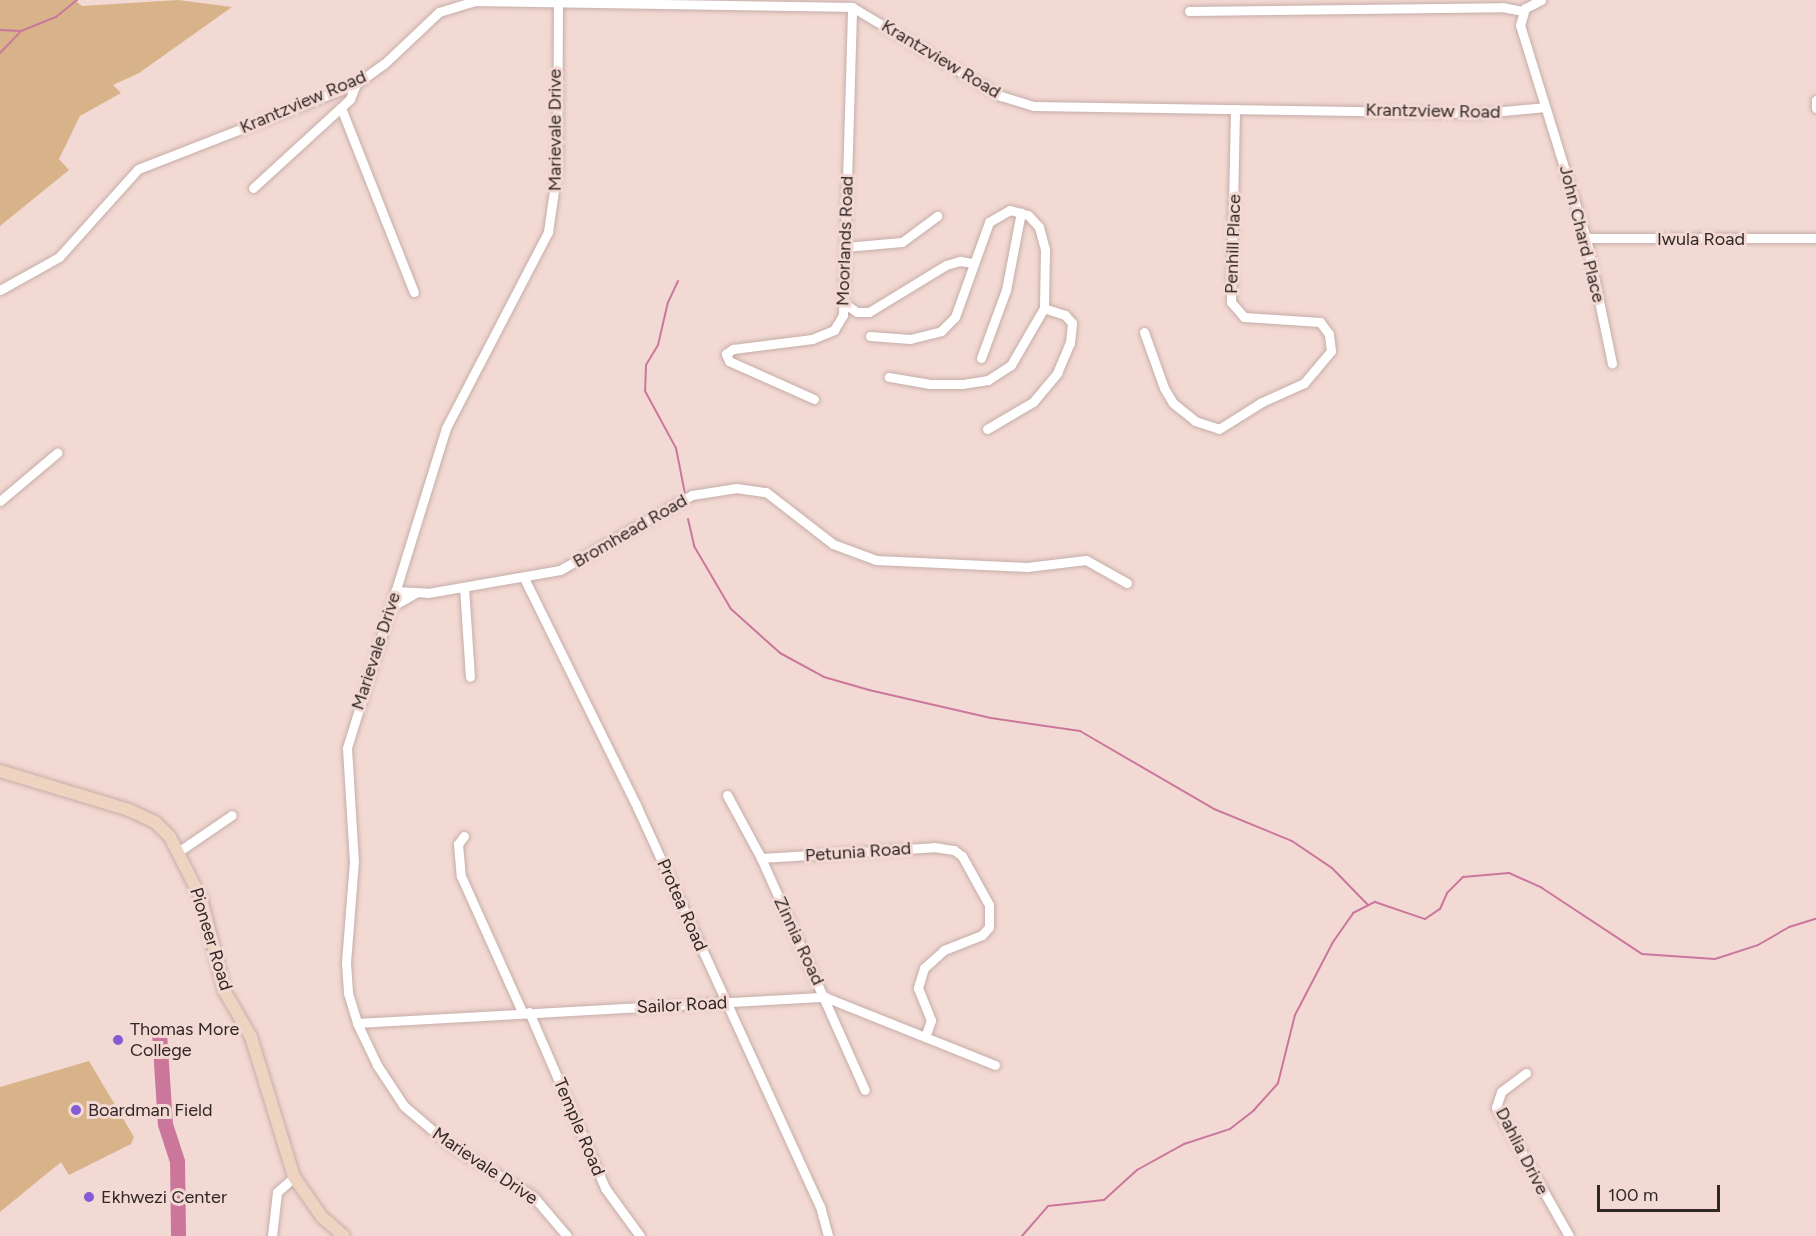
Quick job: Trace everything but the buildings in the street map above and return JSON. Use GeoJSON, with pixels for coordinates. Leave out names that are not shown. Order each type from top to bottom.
{"type":"FeatureCollection","features":[{"type":"Feature","properties":{"kind":"main road","name":"Pioneer Road"},"geometry":{"type":"LineString","coordinates":[[0,771],[129,810],[155,822],[178,852],[201,898],[225,992],[251,1037],[294,1177],[315,1209],[344,1236]]}},
{"type":"Feature","properties":{"kind":"street"},"geometry":{"type":"LineString","coordinates":[[1189,11],[1502,7],[1522,11],[1541,0]]}},
{"type":"Feature","properties":{"kind":"street","name":"Krantzview Road"},"geometry":{"type":"LineString","coordinates":[[0,290],[59,257],[121,185],[145,165],[356,84],[449,7],[475,1],[820,2],[852,7],[1001,96],[1024,105],[1482,112],[1545,107]]}},
{"type":"Feature","properties":{"kind":"street","name":"Marievale Drive"},"geometry":{"type":"LineString","coordinates":[[558,3],[557,170],[548,232],[446,428],[347,748],[354,861],[346,981],[364,1040],[394,1093],[414,1116],[450,1146],[533,1196],[567,1236]]}},
{"type":"Feature","properties":{"kind":"street","name":"Moorlands Road"},"geometry":{"type":"LineString","coordinates":[[814,399],[729,361],[726,354],[826,334],[840,324],[845,304],[852,7]]}},
{"type":"Feature","properties":{"kind":"street","name":"John Chard Place"},"geometry":{"type":"LineString","coordinates":[[1522,11],[1520,25],[1586,238],[1612,363]]}},
{"type":"Feature","properties":{"kind":"street"},"geometry":{"type":"LineString","coordinates":[[253,188],[350,99],[356,84]]}},
{"type":"Feature","properties":{"kind":"street"},"geometry":{"type":"LineString","coordinates":[[1816,100],[1816,108]]}},
{"type":"Feature","properties":{"kind":"street"},"geometry":{"type":"LineString","coordinates":[[340,108],[414,292]]}},
{"type":"Feature","properties":{"kind":"street","name":"Penhill Place"},"geometry":{"type":"LineString","coordinates":[[1144,332],[1164,388],[1173,403],[1195,421],[1219,429],[1262,402],[1304,383],[1331,351],[1329,334],[1320,322],[1244,318],[1231,302],[1235,109]]}},
{"type":"Feature","properties":{"kind":"street"},"geometry":{"type":"LineString","coordinates":[[870,336],[910,339],[941,331],[955,317],[972,263],[989,222],[1003,212],[1021,212],[1035,220],[1043,236],[1044,308],[1020,355],[988,380],[930,384],[889,377]]}},
{"type":"Feature","properties":{"kind":"street"},"geometry":{"type":"LineString","coordinates":[[981,358],[1006,290],[1021,212]]}},
{"type":"Feature","properties":{"kind":"street"},"geometry":{"type":"LineString","coordinates":[[846,247],[902,242],[938,216]]}},
{"type":"Feature","properties":{"kind":"street","name":"Iwula Road"},"geometry":{"type":"LineString","coordinates":[[1586,238],[1816,238]]}},
{"type":"Feature","properties":{"kind":"street"},"geometry":{"type":"LineString","coordinates":[[845,304],[857,312],[869,312],[946,265],[960,261],[972,263]]}},
{"type":"Feature","properties":{"kind":"street"},"geometry":{"type":"LineString","coordinates":[[987,429],[1033,402],[1057,373],[1070,343],[1072,322],[1065,315],[1044,308]]}},
{"type":"Feature","properties":{"kind":"street"},"geometry":{"type":"LineString","coordinates":[[0,501],[57,453]]}},
{"type":"Feature","properties":{"kind":"street","name":"Bromhead Road"},"geometry":{"type":"LineString","coordinates":[[395,591],[415,594],[464,587],[524,578],[573,565],[692,495],[736,488],[766,492],[833,544],[876,560],[1027,567],[1086,560],[1127,583]]}},
{"type":"Feature","properties":{"kind":"street","name":"Protea Road"},"geometry":{"type":"LineString","coordinates":[[524,578],[638,807],[820,1206],[828,1236]]}},
{"type":"Feature","properties":{"kind":"street"},"geometry":{"type":"LineString","coordinates":[[464,587],[470,678]]}},
{"type":"Feature","properties":{"kind":"street"},"geometry":{"type":"LineString","coordinates":[[391,607],[415,594]]}},
{"type":"Feature","properties":{"kind":"street","name":"Zinnia Road"},"geometry":{"type":"LineString","coordinates":[[727,795],[761,858],[865,1090]]}},
{"type":"Feature","properties":{"kind":"street"},"geometry":{"type":"LineString","coordinates":[[178,852],[232,815]]}},
{"type":"Feature","properties":{"kind":"street","name":"Temple Road"},"geometry":{"type":"LineString","coordinates":[[464,836],[458,844],[461,876],[605,1188],[640,1236]]}},
{"type":"Feature","properties":{"kind":"street","name":"Petunia Road"},"geometry":{"type":"LineString","coordinates":[[761,858],[934,847],[954,850],[962,856],[979,885],[990,918],[982,935],[944,950],[924,968],[918,988],[931,1020],[925,1037]]}},
{"type":"Feature","properties":{"kind":"street","name":"Sailor Road"},"geometry":{"type":"LineString","coordinates":[[357,1023],[377,1020],[825,997],[995,1065]]}},
{"type":"Feature","properties":{"kind":"street"},"geometry":{"type":"LineString","coordinates":[[364,1040],[377,1020]]}},
{"type":"Feature","properties":{"kind":"street","name":"Dahlia Drive"},"geometry":{"type":"LineString","coordinates":[[1526,1073],[1501,1092],[1496,1107],[1569,1236]]}},
{"type":"Feature","properties":{"kind":"street"},"geometry":{"type":"LineString","coordinates":[[272,1236],[277,1192],[294,1177]]}},
{"type":"Feature","properties":{"kind":"shaded area"},"geometry":{"type":"Polygon","coordinates":[[[0,0],[75,0],[82,6],[178,0],[232,7],[139,73],[113,85],[121,93],[80,116],[59,159],[69,170],[0,226],[0,0]]]}},
{"type":"Feature","properties":{"kind":"shaded area","name":"Boardman Field"},"geometry":{"type":"Polygon","coordinates":[[[89,1061],[134,1137],[131,1144],[69,1175],[61,1162],[0,1212],[0,1087],[89,1061]]]}},
{"type":"Feature","properties":{"kind":"waterway"},"geometry":{"type":"LineString","coordinates":[[0,53],[21,31],[56,17],[77,0]]}},
{"type":"Feature","properties":{"kind":"waterway"},"geometry":{"type":"LineString","coordinates":[[0,30],[21,31]]}},
{"type":"Feature","properties":{"kind":"waterway"},"geometry":{"type":"LineString","coordinates":[[678,281],[668,302],[658,345],[646,365],[645,391],[676,448],[685,494]]}},
{"type":"Feature","properties":{"kind":"waterway"},"geometry":{"type":"LineString","coordinates":[[688,519],[694,546],[731,609],[780,653],[824,677],[869,690],[991,718],[1080,731],[1214,809],[1292,841],[1332,868],[1368,905]]}},
{"type":"Feature","properties":{"kind":"waterway"},"geometry":{"type":"LineString","coordinates":[[1022,1236],[1048,1206],[1104,1200],[1137,1170],[1184,1144],[1230,1129],[1254,1110],[1278,1083],[1295,1015],[1333,942],[1353,913],[1375,902],[1425,919],[1440,909],[1447,893],[1463,877],[1509,873],[1542,888],[1642,954],[1715,959],[1758,945],[1789,927],[1816,919]]}},
{"type":"Feature","properties":{"kind":"waterway"},"geometry":{"type":"LineString","coordinates":[[159,1032],[165,1124],[177,1161],[178,1236]]}},
{"type":"Feature","properties":{"kind":"place","name":"Thomas More College"},"geometry":{"type":"Point","coordinates":[118,1040]}},
{"type":"Feature","properties":{"kind":"place","name":"Boardman Field"},"geometry":{"type":"Point","coordinates":[76,1110]}},
{"type":"Feature","properties":{"kind":"place","name":"Ekhwezi Center"},"geometry":{"type":"Point","coordinates":[89,1197]}}]}
